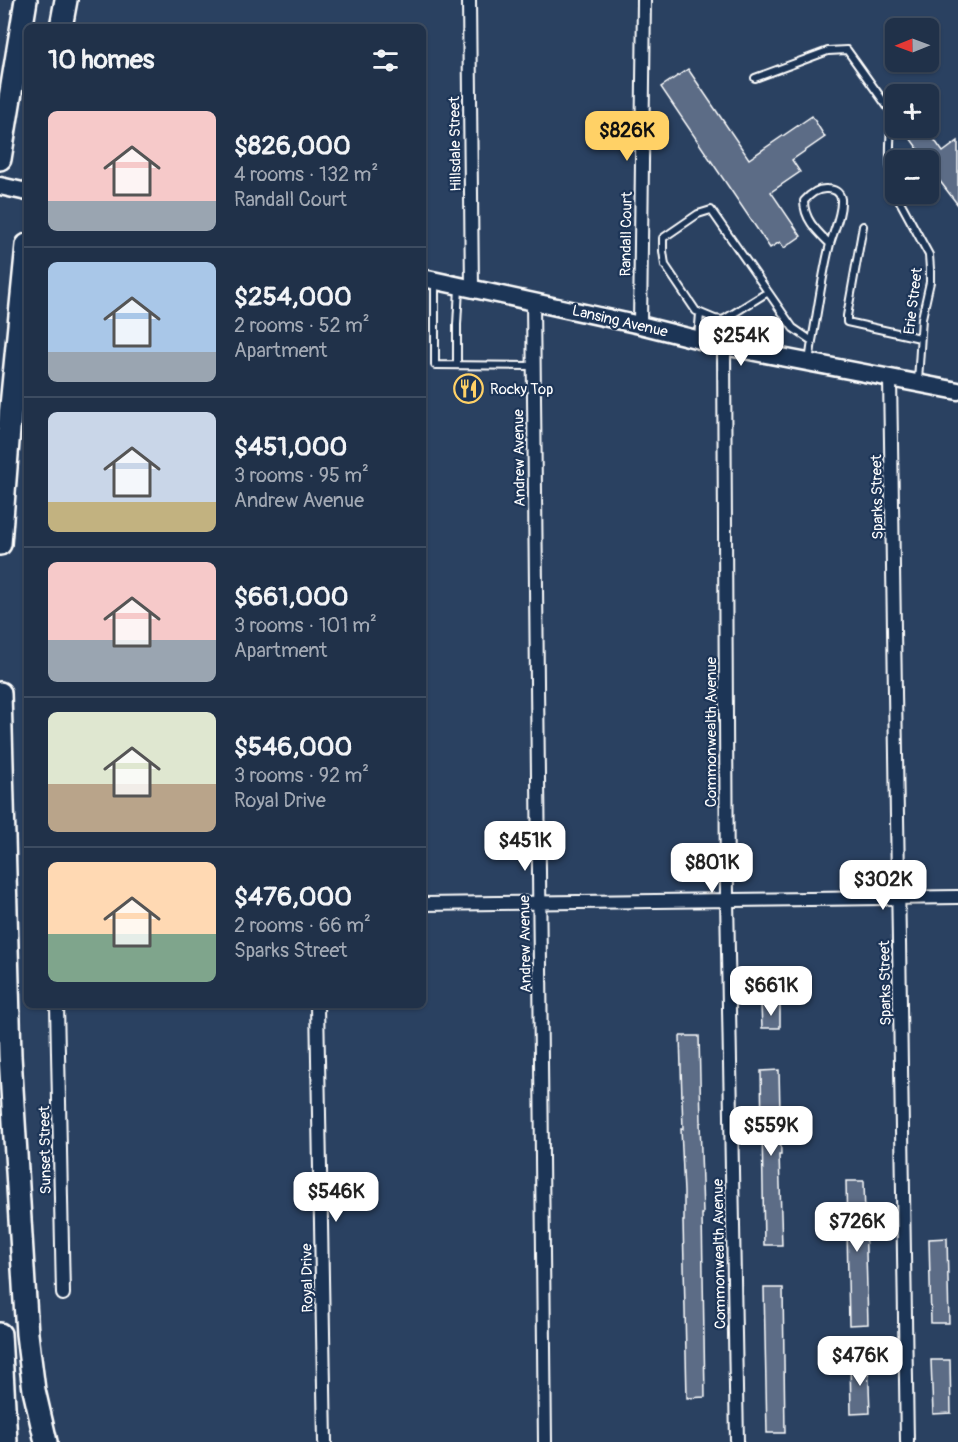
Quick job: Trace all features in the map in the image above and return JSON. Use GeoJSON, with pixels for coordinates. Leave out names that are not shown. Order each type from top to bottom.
{"type":"FeatureCollection","features":[{"type":"Feature","properties":{"kind":"highway"},"geometry":{"type":"LineString","coordinates":[[0,159],[26,0]]}},
{"type":"Feature","properties":{"kind":"highway"},"geometry":{"type":"LineString","coordinates":[[62,24],[66,0]]}},
{"type":"Feature","properties":{"kind":"highway"},"geometry":{"type":"LineString","coordinates":[[0,544],[24,275]]}},
{"type":"Feature","properties":{"kind":"highway"},"geometry":{"type":"LineString","coordinates":[[0,693],[10,1056],[27,1334],[34,1390],[46,1442]]}},
{"type":"Feature","properties":{"kind":"highway"},"geometry":{"type":"LineString","coordinates":[[0,1334],[6,1442]]}},
{"type":"Feature","properties":{"kind":"main road"},"geometry":{"type":"LineString","coordinates":[[0,186],[24,191]]}},
{"type":"Feature","properties":{"kind":"main road","name":"Lansing Avenue"},"geometry":{"type":"LineString","coordinates":[[429,279],[640,325],[724,346],[958,391]]}},
{"type":"Feature","properties":{"kind":"street","name":"Hillsdale Street"},"geometry":{"type":"LineString","coordinates":[[465,287],[469,0]]}},
{"type":"Feature","properties":{"kind":"street","name":"Randall Court"},"geometry":{"type":"LineString","coordinates":[[640,325],[644,0]]}},
{"type":"Feature","properties":{"kind":"street","name":"Andrew Avenue"},"geometry":{"type":"LineString","coordinates":[[532,302],[545,1442]]}},
{"type":"Feature","properties":{"kind":"street","name":"Commonwealth Avenue"},"geometry":{"type":"LineString","coordinates":[[724,346],[727,899],[737,1442]]}},
{"type":"Feature","properties":{"kind":"street","name":"Sparks Street"},"geometry":{"type":"LineString","coordinates":[[890,379],[907,1442]]}},
{"type":"Feature","properties":{"kind":"street"},"geometry":{"type":"LineString","coordinates":[[426,903],[958,897]]}},
{"type":"Feature","properties":{"kind":"street","name":"Sunset Street"},"geometry":{"type":"LineString","coordinates":[[57,1008],[63,1294]]}},
{"type":"Feature","properties":{"kind":"street","name":"Royal Drive"},"geometry":{"type":"LineString","coordinates":[[317,1008],[325,1442]]}},
{"type":"Feature","properties":{"kind":"lane","name":"Erie Street"},"geometry":{"type":"LineString","coordinates":[[755,78],[828,51],[847,50],[892,113],[891,150]]}},
{"type":"Feature","properties":{"kind":"lane"},"geometry":{"type":"LineString","coordinates":[[809,363],[830,244],[840,210],[841,197],[837,191],[822,189],[813,192],[804,201],[804,210],[808,220],[830,244]]}},
{"type":"Feature","properties":{"kind":"lane","name":"Erie Street"},"geometry":{"type":"LineString","coordinates":[[902,204],[929,255],[930,282],[922,318],[918,384]]}},
{"type":"Feature","properties":{"kind":"lane"},"geometry":{"type":"LineString","coordinates":[[768,292],[723,320],[696,311],[665,265],[663,238],[698,214],[711,210],[794,328],[812,341]]}},
{"type":"Feature","properties":{"kind":"lane"},"geometry":{"type":"LineString","coordinates":[[863,226],[847,322],[920,338]]}},
{"type":"Feature","properties":{"kind":"lane"},"geometry":{"type":"LineString","coordinates":[[429,279],[435,365],[533,366]]}},
{"type":"Feature","properties":{"kind":"lane"},"geometry":{"type":"LineString","coordinates":[[457,365],[457,325],[465,287]]}},
{"type":"Feature","properties":{"kind":"lane"},"geometry":{"type":"LineString","coordinates":[[698,340],[700,313]]}},
{"type":"Feature","properties":{"kind":"building"},"geometry":{"type":"Polygon","coordinates":[[[688,69],[749,159],[812,116],[825,137],[792,160],[800,172],[771,192],[801,236],[784,248],[780,242],[770,248],[661,87],[688,69]]]}},
{"type":"Feature","properties":{"kind":"building"},"geometry":{"type":"Polygon","coordinates":[[[910,138],[933,138],[943,152],[958,141],[958,205],[939,180],[939,150],[919,150],[910,138]]]}},
{"type":"Feature","properties":{"kind":"building"},"geometry":{"type":"Polygon","coordinates":[[[761,1006],[780,1006],[780,1028],[762,1028],[761,1006]]]}},
{"type":"Feature","properties":{"kind":"building"},"geometry":{"type":"Polygon","coordinates":[[[680,1036],[699,1036],[703,1214],[705,1397],[687,1398],[681,1129],[683,1129],[680,1036]]]}},
{"type":"Feature","properties":{"kind":"building"},"geometry":{"type":"Polygon","coordinates":[[[779,1070],[782,1245],[764,1245],[761,1071],[779,1070]]]}},
{"type":"Feature","properties":{"kind":"building"},"geometry":{"type":"Polygon","coordinates":[[[846,1181],[864,1181],[868,1324],[849,1325],[846,1181]]]}},
{"type":"Feature","properties":{"kind":"building"},"geometry":{"type":"Polygon","coordinates":[[[947,1238],[949,1323],[931,1323],[929,1239],[947,1238]]]}},
{"type":"Feature","properties":{"kind":"building"},"geometry":{"type":"Polygon","coordinates":[[[764,1288],[783,1288],[785,1433],[767,1433],[764,1288]]]}},
{"type":"Feature","properties":{"kind":"building"},"geometry":{"type":"Polygon","coordinates":[[[850,1359],[868,1359],[870,1413],[851,1414],[850,1359]]]}},
{"type":"Feature","properties":{"kind":"building"},"geometry":{"type":"Polygon","coordinates":[[[931,1360],[950,1360],[951,1413],[933,1414],[931,1360]]]}},
{"type":"Feature","properties":{"kind":"place","name":"Rocky Top"},"geometry":{"type":"Point","coordinates":[469,389]}}]}
